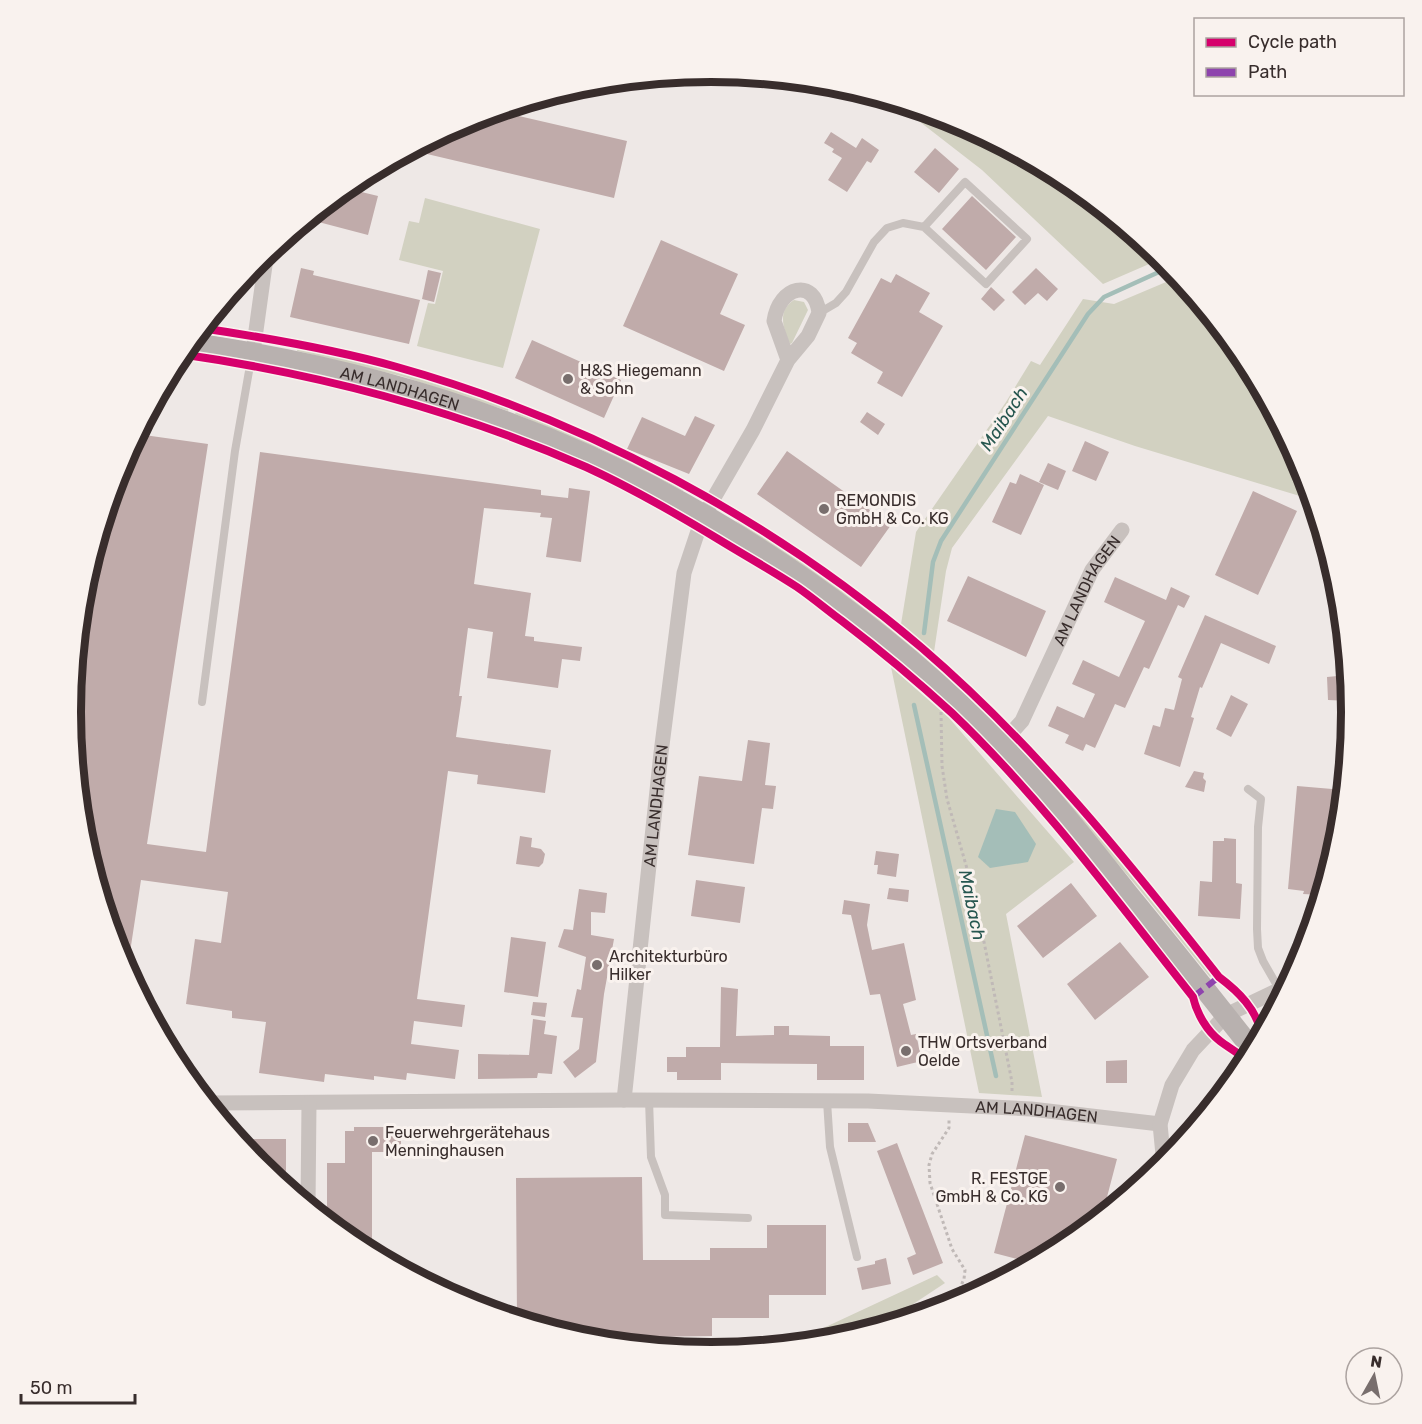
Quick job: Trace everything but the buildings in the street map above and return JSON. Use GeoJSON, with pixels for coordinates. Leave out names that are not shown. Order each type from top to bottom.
{"type":"FeatureCollection","features":[{"type":"Feature","properties":{"kind":"street"},"geometry":{"type":"LineString","coordinates":[[252,352],[264,269]]}},
{"type":"Feature","properties":{"kind":"street"},"geometry":{"type":"LineString","coordinates":[[788,360],[774,321],[777,307],[786,294],[795,290],[810,293],[817,302],[819,314]]}},
{"type":"Feature","properties":{"kind":"street","name":"AM LANDHAGEN"},"geometry":{"type":"LineString","coordinates":[[624,1100],[661,753],[684,573],[705,515],[753,430],[788,360],[808,336],[819,314]]}},
{"type":"Feature","properties":{"kind":"street","name":"AM LANDHAGEN"},"geometry":{"type":"LineString","coordinates":[[199,344],[252,352],[351,374],[436,398],[504,422],[589,456],[705,515],[804,579],[887,641],[1001,744],[1067,817],[1247,1043]]}},
{"type":"Feature","properties":{"kind":"street","name":"AM LANDHAGEN"},"geometry":{"type":"LineString","coordinates":[[1001,744],[1022,721],[1092,570],[1122,530]]}},
{"type":"Feature","properties":{"kind":"street"},"geometry":{"type":"LineString","coordinates":[[1163,1150],[1160,1124],[1172,1085],[1193,1050],[1226,1015],[1276,991]]}},
{"type":"Feature","properties":{"kind":"street","name":"AM LANDHAGEN"},"geometry":{"type":"LineString","coordinates":[[217,1103],[827,1101],[1012,1108],[1160,1124]]}},
{"type":"Feature","properties":{"kind":"street"},"geometry":{"type":"LineString","coordinates":[[309,1103],[309,1197]]}},
{"type":"Feature","properties":{"kind":"lane"},"geometry":{"type":"LineString","coordinates":[[819,314],[836,303],[846,292],[874,242],[887,228],[903,223],[924,227],[986,284],[1027,239],[965,182],[924,227]]}},
{"type":"Feature","properties":{"kind":"lane"},"geometry":{"type":"LineString","coordinates":[[202,702],[252,352]]}},
{"type":"Feature","properties":{"kind":"lane"},"geometry":{"type":"LineString","coordinates":[[1248,789],[1261,799],[1258,827],[1258,948],[1263,961],[1279,983]]}},
{"type":"Feature","properties":{"kind":"lane"},"geometry":{"type":"LineString","coordinates":[[649,1100],[651,1157],[665,1195],[665,1215],[748,1218]]}},
{"type":"Feature","properties":{"kind":"lane"},"geometry":{"type":"LineString","coordinates":[[827,1101],[830,1147],[857,1257]]}},
{"type":"Feature","properties":{"kind":"path"},"geometry":{"type":"LineString","coordinates":[[941,704],[942,766],[947,799],[979,917],[1012,1082],[1012,1108]]}},
{"type":"Feature","properties":{"kind":"path"},"geometry":{"type":"LineString","coordinates":[[950,1104],[948,1128],[932,1154],[929,1165],[930,1183],[952,1249],[965,1270],[960,1288],[951,1295]]}},
{"type":"Feature","properties":{"kind":"shaded area"},"geometry":{"type":"Polygon","coordinates":[[[909,114],[990,147],[1026,166],[1095,212],[1152,263],[1103,284],[982,170],[909,114]]]}},
{"type":"Feature","properties":{"kind":"shaded area"},"geometry":{"type":"Polygon","coordinates":[[[425,198],[540,229],[503,368],[417,346],[428,303],[435,304],[443,271],[399,260],[409,221],[419,223],[425,198]]]}},
{"type":"Feature","properties":{"kind":"shaded area"},"geometry":{"type":"Polygon","coordinates":[[[1169,281],[1211,328],[1257,397],[1276,433],[1303,497],[1135,446],[1048,416],[952,548],[946,571],[934,652],[901,624],[916,532],[1006,402],[1031,361],[1040,365],[1083,299],[1114,304],[1169,281]]]}},
{"type":"Feature","properties":{"kind":"shaded area"},"geometry":{"type":"Polygon","coordinates":[[[794,300],[804,302],[808,310],[790,344],[785,332],[783,315],[785,309],[794,300]]]}},
{"type":"Feature","properties":{"kind":"shaded area"},"geometry":{"type":"Polygon","coordinates":[[[298,347],[405,374],[509,408],[508,411],[401,376],[297,351],[298,347]]]}},
{"type":"Feature","properties":{"kind":"shaded area"},"geometry":{"type":"Polygon","coordinates":[[[517,410],[604,447],[686,488],[683,491],[602,450],[515,414],[517,410]]]}},
{"type":"Feature","properties":{"kind":"shaded area"},"geometry":{"type":"Polygon","coordinates":[[[739,520],[834,582],[881,618],[995,720],[985,716],[736,521],[739,520]]]}},
{"type":"Feature","properties":{"kind":"shaded area"},"geometry":{"type":"Polygon","coordinates":[[[891,667],[949,718],[1074,862],[1006,914],[1042,1097],[979,1093],[891,667]]]}},
{"type":"Feature","properties":{"kind":"shaded area"},"geometry":{"type":"Polygon","coordinates":[[[1025,751],[1152,897],[1210,970],[1212,975],[1210,977],[1140,890],[1026,756],[1025,751]]]}},
{"type":"Feature","properties":{"kind":"shaded area"},"geometry":{"type":"Polygon","coordinates":[[[937,1275],[945,1283],[899,1314],[811,1334],[937,1275]]]}},
{"type":"Feature","properties":{"kind":"water"},"geometry":{"type":"Polygon","coordinates":[[[996,809],[1015,812],[1036,844],[1028,862],[990,868],[978,857],[996,809]]]}},
{"type":"Feature","properties":{"kind":"waterway","name":"Maibach"},"geometry":{"type":"LineString","coordinates":[[924,633],[933,562],[941,541],[1088,314],[1104,297],[1160,271]]}},
{"type":"Feature","properties":{"kind":"waterway","name":"Maibach"},"geometry":{"type":"LineString","coordinates":[[914,705],[996,1076]]}},
{"type":"Feature","properties":{"kind":"marked path"},"geometry":{"type":"LineString","coordinates":[[1193,997],[1219,977]]}},
{"type":"Feature","properties":{"kind":"cycle path"},"geometry":{"type":"LineString","coordinates":[[210,329],[300,344],[397,367],[468,389],[538,415],[607,445],[674,479],[740,517],[803,558],[864,601],[922,648],[1003,724],[1079,805],[1219,977],[1246,1002],[1259,1024]]}},
{"type":"Feature","properties":{"kind":"cycle path"},"geometry":{"type":"LineString","coordinates":[[191,356],[284,372],[387,397],[538,447],[637,492],[797,587],[898,666],[952,713],[985,746],[1048,815],[1136,924],[1193,997],[1200,1016],[1211,1032],[1239,1055]]}},
{"type":"Feature","properties":{"kind":"place","name":"H&S Hiegemann & Sohn"},"geometry":{"type":"Point","coordinates":[568,379]}},
{"type":"Feature","properties":{"kind":"place","name":"REMONDIS GmbH & Co. KG"},"geometry":{"type":"Point","coordinates":[824,509]}},
{"type":"Feature","properties":{"kind":"place","name":"Architekturbüro Hilker"},"geometry":{"type":"Point","coordinates":[597,965]}},
{"type":"Feature","properties":{"kind":"place","name":"THW Ortsverband Oelde"},"geometry":{"type":"Point","coordinates":[906,1051]}},
{"type":"Feature","properties":{"kind":"place","name":"Feuerwehrgerätehaus Menninghausen"},"geometry":{"type":"Point","coordinates":[373,1141]}},
{"type":"Feature","properties":{"kind":"place","name":"R. FESTGE GmbH & Co. KG"},"geometry":{"type":"Point","coordinates":[1060,1187]}}]}
